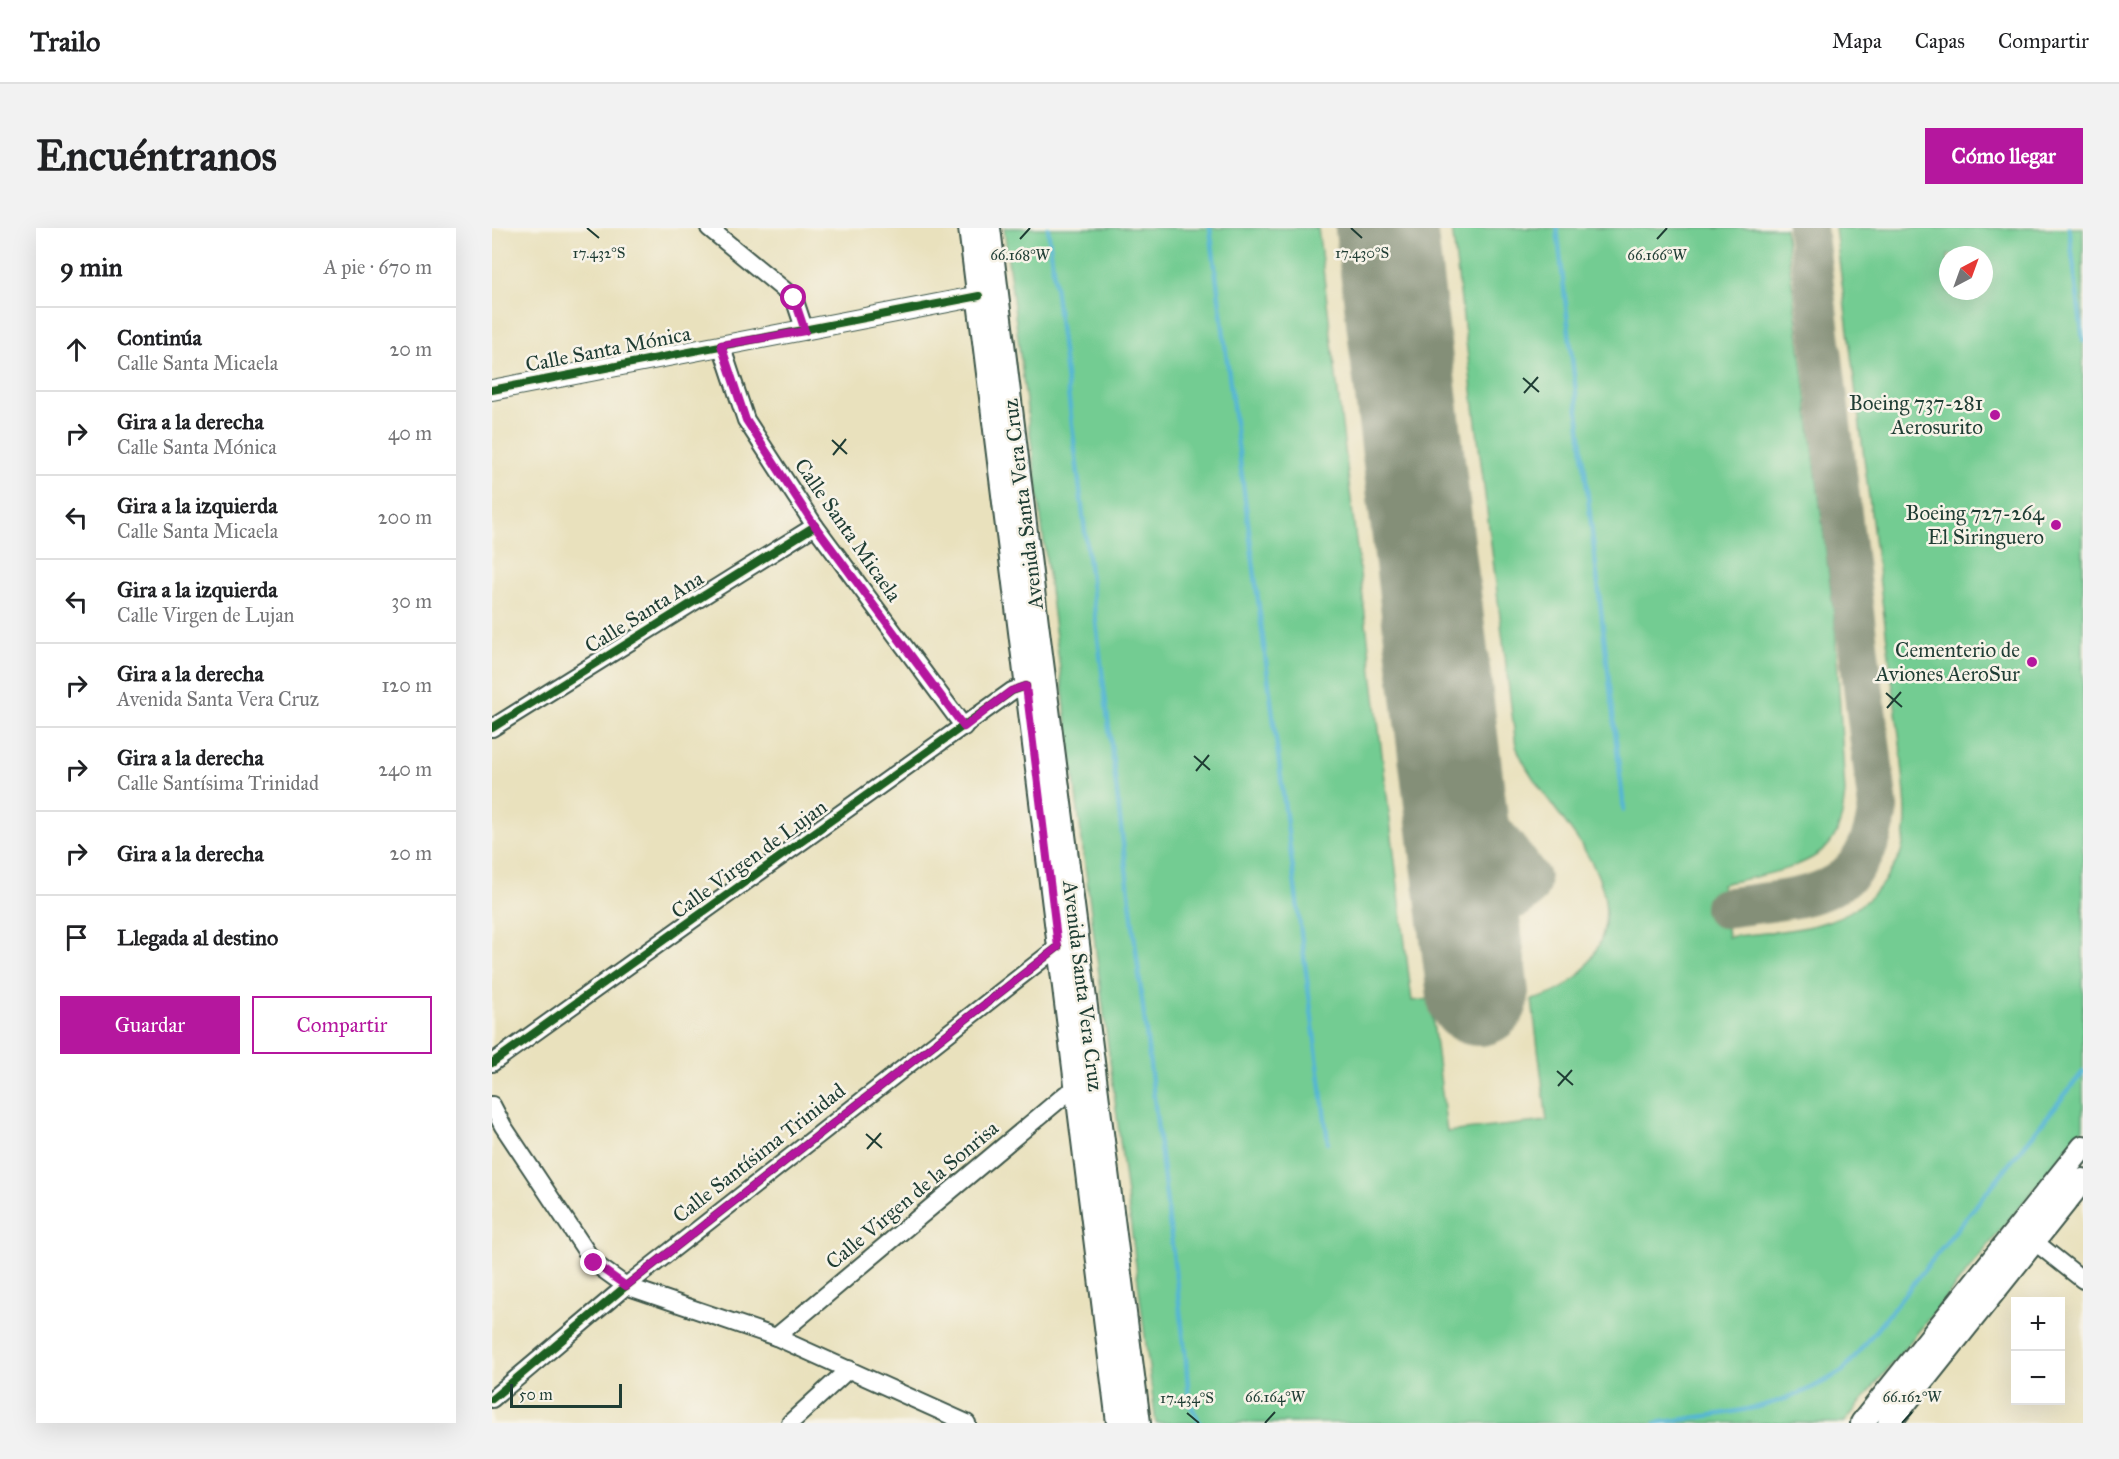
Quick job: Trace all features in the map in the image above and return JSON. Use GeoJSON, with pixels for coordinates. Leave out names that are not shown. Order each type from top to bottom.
{"type":"FeatureCollection","features":[{"type":"Feature","properties":{"kind":"main road","name":"Avenida Santa Vera Cruz"},"geometry":{"type":"LineString","coordinates":[[970,228],[1118,1423]]}},
{"type":"Feature","properties":{"kind":"main road","name":"Avenida Santa Vera Cruz"},"geometry":{"type":"LineString","coordinates":[[989,228],[1139,1423]]}},
{"type":"Feature","properties":{"kind":"main road"},"geometry":{"type":"LineString","coordinates":[[1889,1423],[2026,1235],[2083,1147]]}},
{"type":"Feature","properties":{"kind":"main road"},"geometry":{"type":"LineString","coordinates":[[1862,1423],[2026,1235],[2083,1180]]}},
{"type":"Feature","properties":{"kind":"street"},"geometry":{"type":"LineString","coordinates":[[709,228],[794,298],[805,331]]}},
{"type":"Feature","properties":{"kind":"street","name":"Calle Santa Mónica"},"geometry":{"type":"LineString","coordinates":[[492,390],[979,296]]}},
{"type":"Feature","properties":{"kind":"street","name":"Calle Santa Micaela"},"geometry":{"type":"LineString","coordinates":[[721,345],[746,420],[815,526],[964,727]]}},
{"type":"Feature","properties":{"kind":"street","name":"Calle Santa Ana"},"geometry":{"type":"LineString","coordinates":[[492,728],[815,526]]}},
{"type":"Feature","properties":{"kind":"street","name":"Calle Virgen de Lujan"},"geometry":{"type":"LineString","coordinates":[[492,1063],[964,727],[1011,691],[1026,686]]}},
{"type":"Feature","properties":{"kind":"street","name":"Calle Santísima Trinidad"},"geometry":{"type":"LineString","coordinates":[[492,1399],[626,1286],[1058,947]]}},
{"type":"Feature","properties":{"kind":"street","name":"Calle Virgen de la Sonrisa"},"geometry":{"type":"LineString","coordinates":[[776,1337],[1066,1094],[1077,1089]]}},
{"type":"Feature","properties":{"kind":"street"},"geometry":{"type":"LineString","coordinates":[[492,1105],[497,1131],[594,1263],[626,1286],[776,1337],[967,1423]]}},
{"type":"Feature","properties":{"kind":"street"},"geometry":{"type":"LineString","coordinates":[[2026,1235],[2083,1281]]}},
{"type":"Feature","properties":{"kind":"street"},"geometry":{"type":"LineString","coordinates":[[790,1423],[849,1369]]}},
{"type":"Feature","properties":{"kind":"green space"},"geometry":{"type":"Polygon","coordinates":[[[1004,228],[1318,228],[1412,1001],[1430,999],[1447,1132],[1547,1121],[1532,1000],[1559,990],[1581,973],[1593,956],[1605,927],[1605,899],[1597,873],[1582,846],[1529,771],[1516,746],[1452,228],[1785,228],[1835,623],[1845,793],[1838,828],[1825,849],[1783,870],[1722,884],[1728,937],[1819,924],[1840,917],[1859,906],[1876,891],[1899,857],[1906,827],[1901,751],[1835,228],[2083,228],[2083,1129],[1844,1423],[1156,1423],[1004,228]]]}},
{"type":"Feature","properties":{"kind":"waterway"},"geometry":{"type":"LineString","coordinates":[[1048,228],[1186,1360],[1189,1402],[1200,1423]]}},
{"type":"Feature","properties":{"kind":"waterway"},"geometry":{"type":"LineString","coordinates":[[1210,228],[1328,1142]]}},
{"type":"Feature","properties":{"kind":"waterway"},"geometry":{"type":"LineString","coordinates":[[1557,228],[1624,810]]}},
{"type":"Feature","properties":{"kind":"waterway"},"geometry":{"type":"LineString","coordinates":[[2069,228],[2083,341]]}},
{"type":"Feature","properties":{"kind":"waterway"},"geometry":{"type":"LineString","coordinates":[[1655,1423],[1730,1413],[1775,1402],[1820,1384],[1844,1370],[2083,1072]]}},
{"type":"Feature","properties":{"kind":"taxiway"},"geometry":{"type":"LineString","coordinates":[[1724,908],[1803,896],[1825,889],[1844,878],[1859,862],[1871,839],[1878,808],[1807,228]]}},
{"type":"Feature","properties":{"kind":"taxiway"},"geometry":{"type":"LineString","coordinates":[[1451,766],[1475,808],[1530,878],[1529,887],[1517,898]]}},
{"type":"Feature","properties":{"kind":"runway"},"geometry":{"type":"LineString","coordinates":[[1386,228],[1478,995]]}},
{"type":"Feature","properties":{"kind":"cycle path"},"geometry":{"type":"LineString","coordinates":[[492,390],[979,296]]}},
{"type":"Feature","properties":{"kind":"cycle path"},"geometry":{"type":"LineString","coordinates":[[492,728],[815,526]]}},
{"type":"Feature","properties":{"kind":"cycle path"},"geometry":{"type":"LineString","coordinates":[[492,1063],[1012,691],[1026,686]]}},
{"type":"Feature","properties":{"kind":"cycle path"},"geometry":{"type":"LineString","coordinates":[[492,1399],[626,1286],[1058,947]]}},
{"type":"Feature","properties":{"kind":"place","name":"Boeing 737-281 Aerosurito"},"geometry":{"type":"Point","coordinates":[1995,415]}},
{"type":"Feature","properties":{"kind":"place","name":"Boeing 727-264 El Siringuero"},"geometry":{"type":"Point","coordinates":[2056,525]}},
{"type":"Feature","properties":{"kind":"place","name":"Cementerio de Aviones AeroSur"},"geometry":{"type":"Point","coordinates":[2032,662]}},
{"type":"Feature","properties":{"kind":"route"},"geometry":{"type":"LineString","coordinates":[[594,1263],[626,1286],[1058,947],[1026,686],[1011,691],[964,727],[815,526],[746,420],[721,345],[805,331],[794,298]]}}]}
